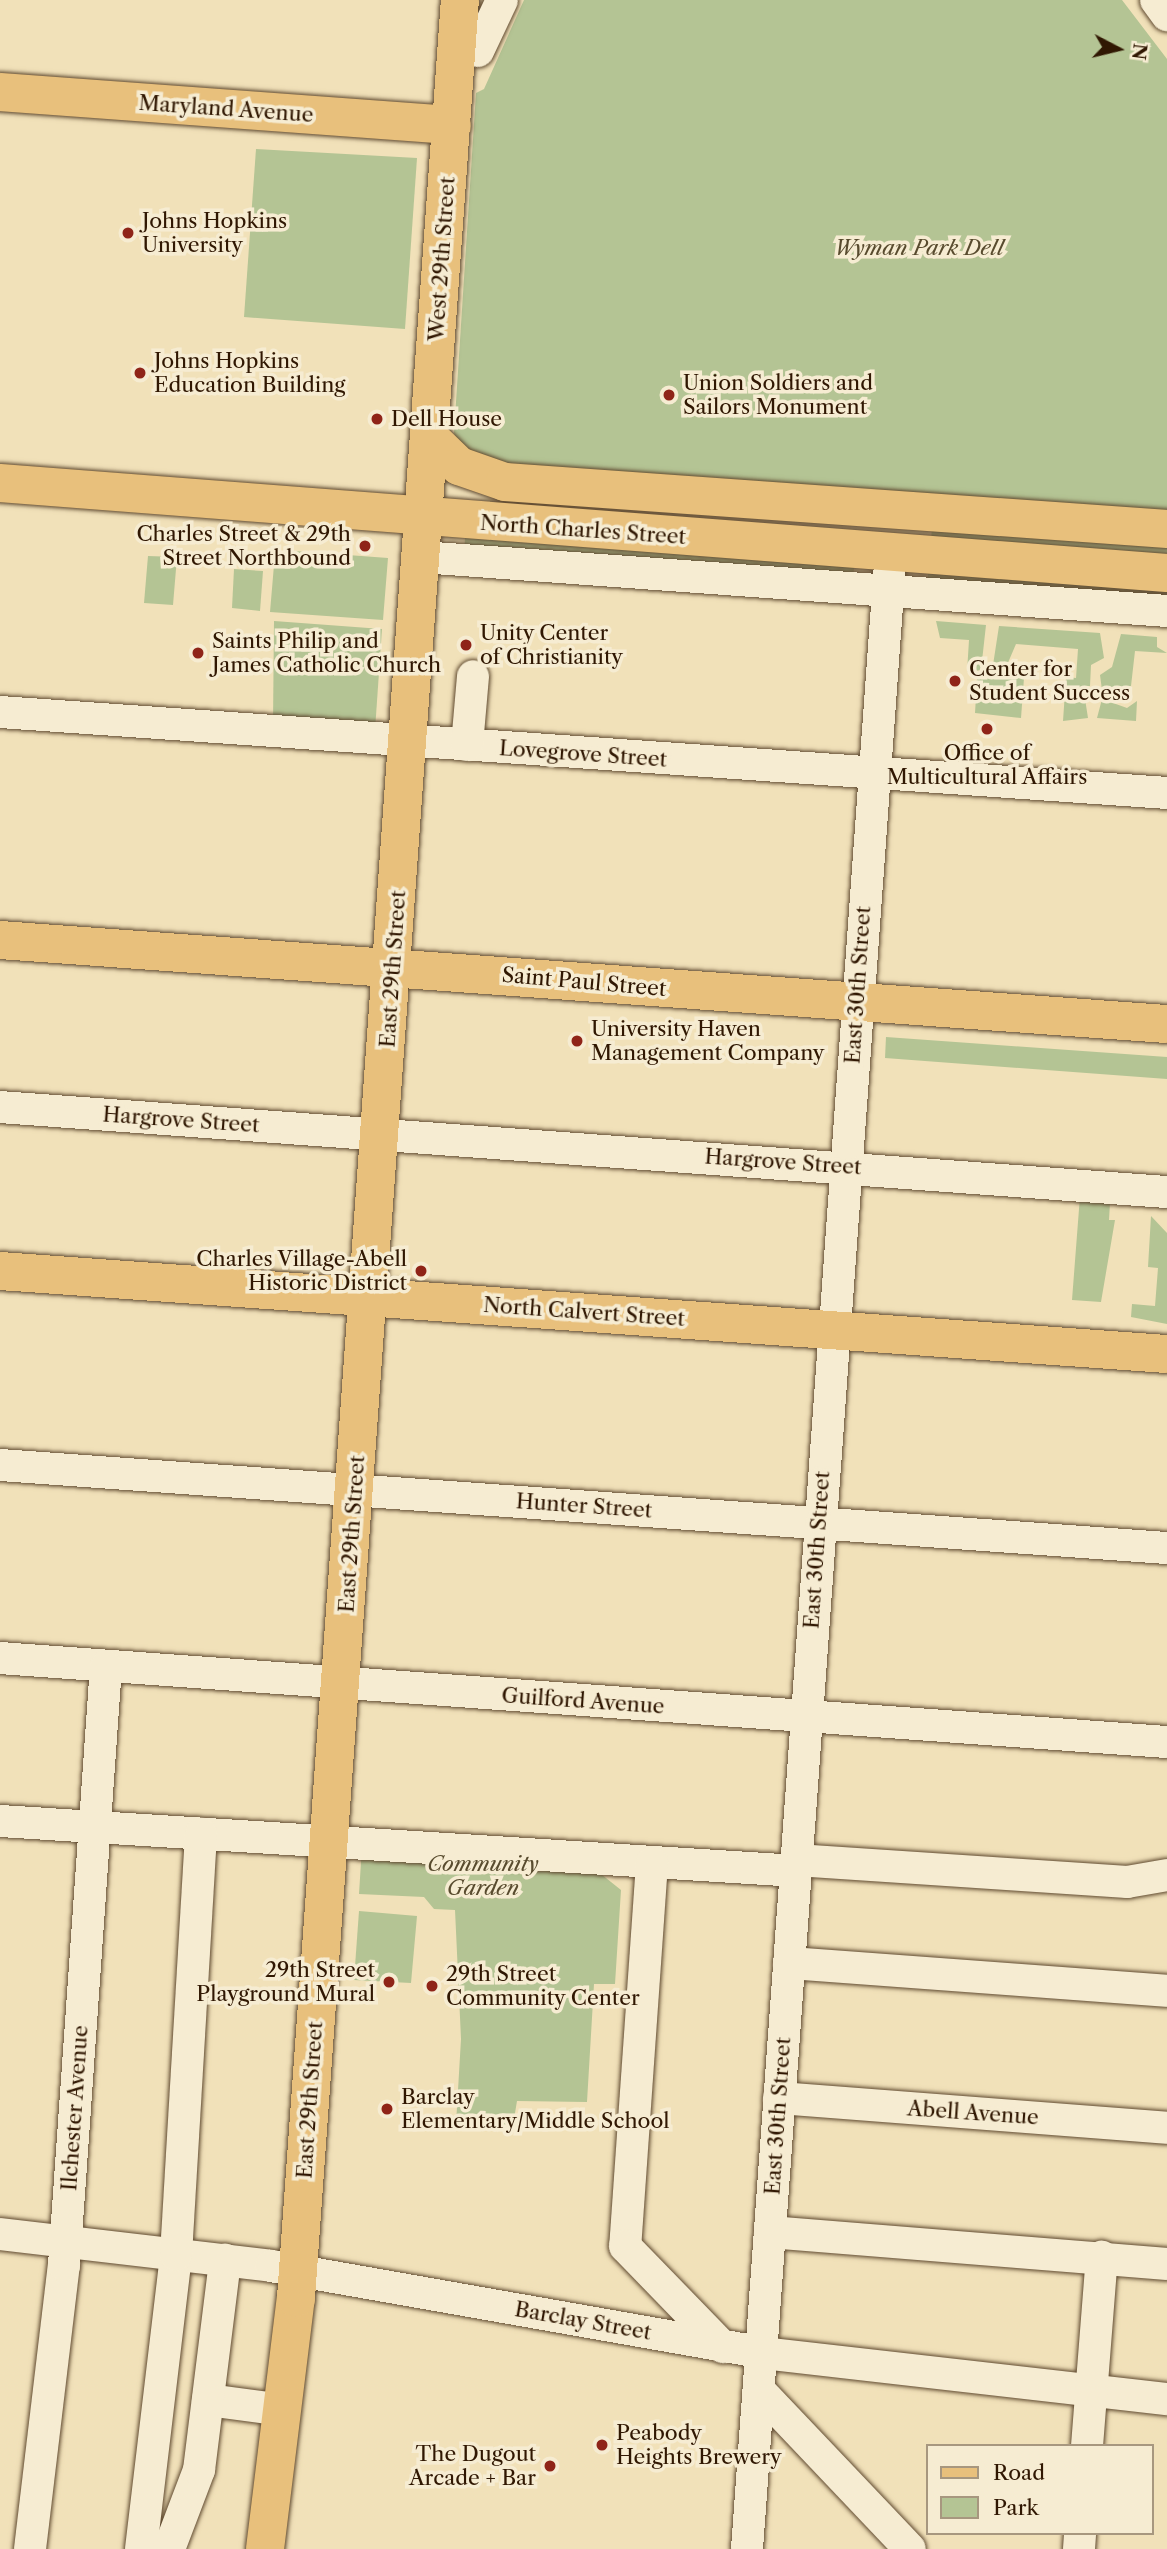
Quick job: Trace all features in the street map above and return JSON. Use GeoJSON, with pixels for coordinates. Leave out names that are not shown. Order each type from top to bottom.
{"type":"FeatureCollection","features":[{"type":"Feature","properties":{"kind":"main road","name":"West 29th Street"},"geometry":{"type":"LineString","coordinates":[[424,519],[460,0]]}},
{"type":"Feature","properties":{"kind":"main road","name":"Maryland Avenue"},"geometry":{"type":"LineString","coordinates":[[0,92],[452,125]]}},
{"type":"Feature","properties":{"kind":"main road","name":"North Charles Street"},"geometry":{"type":"LineString","coordinates":[[429,437],[459,466],[505,482],[1167,529]]}},
{"type":"Feature","properties":{"kind":"main road","name":"North Charles Street"},"geometry":{"type":"LineString","coordinates":[[0,483],[424,519],[1167,573]]}},
{"type":"Feature","properties":{"kind":"main road","name":"East 29th Street"},"geometry":{"type":"LineString","coordinates":[[265,2549],[298,2270],[424,519]]}},
{"type":"Feature","properties":{"kind":"main road","name":"Saint Paul Street"},"geometry":{"type":"LineString","coordinates":[[0,940],[856,1004],[1167,1024]]}},
{"type":"Feature","properties":{"kind":"main road","name":"North Calvert Street"},"geometry":{"type":"LineString","coordinates":[[0,1271],[1167,1354]]}},
{"type":"Feature","properties":{"kind":"street"},"geometry":{"type":"LineString","coordinates":[[478,51],[502,0]]}},
{"type":"Feature","properties":{"kind":"street"},"geometry":{"type":"LineString","coordinates":[[1156,0],[1167,15]]}},
{"type":"Feature","properties":{"kind":"street","name":"East 30th Street"},"geometry":{"type":"LineString","coordinates":[[747,2549],[856,1004],[891,551]]}},
{"type":"Feature","properties":{"kind":"street","name":"North Charles Street"},"geometry":{"type":"LineString","coordinates":[[421,557],[1167,611]]}},
{"type":"Feature","properties":{"kind":"street"},"geometry":{"type":"LineString","coordinates":[[467,745],[473,676]]}},
{"type":"Feature","properties":{"kind":"street","name":"Lovegrove Street"},"geometry":{"type":"LineString","coordinates":[[0,712],[875,775],[1167,793]]}},
{"type":"Feature","properties":{"kind":"street","name":"Hargrove Street"},"geometry":{"type":"LineString","coordinates":[[0,1107],[1167,1192]]}},
{"type":"Feature","properties":{"kind":"street","name":"Hunter Street"},"geometry":{"type":"LineString","coordinates":[[0,1465],[1167,1548]]}},
{"type":"Feature","properties":{"kind":"street","name":"Guilford Avenue"},"geometry":{"type":"LineString","coordinates":[[0,1658],[1167,1742]]}},
{"type":"Feature","properties":{"kind":"street","name":"Ilchester Avenue"},"geometry":{"type":"LineString","coordinates":[[30,2549],[65,2242],[106,1666]]}},
{"type":"Feature","properties":{"kind":"street"},"geometry":{"type":"LineString","coordinates":[[0,1821],[328,1840],[652,1863],[796,1865],[1127,1882],[1167,1875]]}},
{"type":"Feature","properties":{"kind":"street"},"geometry":{"type":"LineString","coordinates":[[141,2549],[176,2255],[201,1834]]}},
{"type":"Feature","properties":{"kind":"street"},"geometry":{"type":"LineString","coordinates":[[652,1863],[625,2246],[723,2347]]}},
{"type":"Feature","properties":{"kind":"street"},"geometry":{"type":"LineString","coordinates":[[789,1963],[1167,1991]]}},
{"type":"Feature","properties":{"kind":"street","name":"Abell Avenue"},"geometry":{"type":"LineString","coordinates":[[779,2098],[1167,2128]]}},
{"type":"Feature","properties":{"kind":"street"},"geometry":{"type":"LineString","coordinates":[[770,2232],[1167,2263]]}},
{"type":"Feature","properties":{"kind":"street","name":"Barclay Street"},"geometry":{"type":"LineString","coordinates":[[0,2234],[298,2270],[762,2353],[1167,2399]]}},
{"type":"Feature","properties":{"kind":"street"},"geometry":{"type":"LineString","coordinates":[[1087,2444],[1102,2257]]}},
{"type":"Feature","properties":{"kind":"street"},"geometry":{"type":"LineString","coordinates":[[169,2549],[196,2486],[225,2260]]}},
{"type":"Feature","properties":{"kind":"street"},"geometry":{"type":"LineString","coordinates":[[759,2390],[910,2549]]}},
{"type":"Feature","properties":{"kind":"street"},"geometry":{"type":"LineString","coordinates":[[208,2400],[283,2410]]}},
{"type":"Feature","properties":{"kind":"green space","name":"Wyman Park Dell"},"geometry":{"type":"Polygon","coordinates":[[[524,0],[1122,0],[1167,59],[1167,513],[500,466],[461,449],[454,433],[476,93],[484,89],[524,0]]]}},
{"type":"Feature","properties":{"kind":"green space"},"geometry":{"type":"Polygon","coordinates":[[[256,149],[417,158],[405,329],[244,317],[256,149]]]}},
{"type":"Feature","properties":{"kind":"green space"},"geometry":{"type":"Polygon","coordinates":[[[932,523],[1167,541],[1167,561],[931,545],[932,523]]]}},
{"type":"Feature","properties":{"kind":"green space"},"geometry":{"type":"Polygon","coordinates":[[[465,538],[854,567],[853,583],[464,554],[465,538]]]}},
{"type":"Feature","properties":{"kind":"green space"},"geometry":{"type":"Polygon","coordinates":[[[294,551],[388,558],[383,620],[270,612],[274,565],[287,563],[294,551]]]}},
{"type":"Feature","properties":{"kind":"green space"},"geometry":{"type":"Polygon","coordinates":[[[148,556],[177,557],[173,605],[144,603],[148,556]]]}},
{"type":"Feature","properties":{"kind":"green space"},"geometry":{"type":"Polygon","coordinates":[[[234,569],[263,571],[260,611],[232,608],[234,569]]]}},
{"type":"Feature","properties":{"kind":"green space"},"geometry":{"type":"Polygon","coordinates":[[[928,572],[1167,589],[1167,605],[927,588],[928,572]]]}},
{"type":"Feature","properties":{"kind":"green space"},"geometry":{"type":"Polygon","coordinates":[[[274,621],[382,629],[375,730],[273,722],[274,621]]]}},
{"type":"Feature","properties":{"kind":"green space"},"geometry":{"type":"Polygon","coordinates":[[[936,621],[986,625],[981,670],[967,672],[969,640],[940,638],[936,621]]]}},
{"type":"Feature","properties":{"kind":"green space"},"geometry":{"type":"Polygon","coordinates":[[[999,626],[1100,633],[1104,658],[1091,665],[1090,686],[1083,686],[1088,718],[1063,721],[1066,677],[1076,678],[1078,649],[1016,644],[1004,672],[993,665],[999,626]]]}},
{"type":"Feature","properties":{"kind":"green space"},"geometry":{"type":"Polygon","coordinates":[[[1121,634],[1157,637],[1157,647],[1167,653],[1135,651],[1131,686],[1102,690],[1100,675],[1112,667],[1121,634]]]}},
{"type":"Feature","properties":{"kind":"green space"},"geometry":{"type":"Polygon","coordinates":[[[990,669],[1024,678],[1021,718],[975,713],[977,679],[990,669]]]}},
{"type":"Feature","properties":{"kind":"green space"},"geometry":{"type":"Polygon","coordinates":[[[1102,699],[1127,708],[1137,701],[1136,721],[1097,718],[1102,699]]]}},
{"type":"Feature","properties":{"kind":"green space"},"geometry":{"type":"Polygon","coordinates":[[[886,1037],[1167,1057],[1167,1079],[885,1058],[886,1037]]]}},
{"type":"Feature","properties":{"kind":"green space"},"geometry":{"type":"Polygon","coordinates":[[[1080,1196],[1110,1203],[1109,1220],[1115,1220],[1101,1302],[1072,1300],[1080,1196]]]}},
{"type":"Feature","properties":{"kind":"green space"},"geometry":{"type":"Polygon","coordinates":[[[1151,1216],[1167,1233],[1167,1324],[1131,1317],[1132,1304],[1155,1306],[1158,1268],[1148,1267],[1151,1216]]]}},
{"type":"Feature","properties":{"kind":"green space","name":"Community Garden"},"geometry":{"type":"Polygon","coordinates":[[[362,1846],[586,1862],[621,1890],[615,1984],[594,1984],[587,2102],[517,2101],[513,2125],[456,2124],[461,2039],[455,1910],[434,1909],[424,1897],[359,1894],[362,1846]]]}},
{"type":"Feature","properties":{"kind":"green space"},"geometry":{"type":"Polygon","coordinates":[[[359,1911],[417,1916],[411,1983],[354,1980],[359,1911]]]}},
{"type":"Feature","properties":{"kind":"place","name":"Johns Hopkins University"},"geometry":{"type":"Point","coordinates":[128,233]}},
{"type":"Feature","properties":{"kind":"place","name":"Johns Hopkins Education Building"},"geometry":{"type":"Point","coordinates":[140,373]}},
{"type":"Feature","properties":{"kind":"place","name":"Union Soldiers and Sailors Monument"},"geometry":{"type":"Point","coordinates":[669,395]}},
{"type":"Feature","properties":{"kind":"place","name":"Dell House"},"geometry":{"type":"Point","coordinates":[377,419]}},
{"type":"Feature","properties":{"kind":"place","name":"Charles Street & 29th Street Northbound"},"geometry":{"type":"Point","coordinates":[365,546]}},
{"type":"Feature","properties":{"kind":"place","name":"Unity Center of Christianity"},"geometry":{"type":"Point","coordinates":[466,645]}},
{"type":"Feature","properties":{"kind":"place","name":"Saints Philip and James Catholic Church"},"geometry":{"type":"Point","coordinates":[198,653]}},
{"type":"Feature","properties":{"kind":"place","name":"Center for Student Success"},"geometry":{"type":"Point","coordinates":[955,681]}},
{"type":"Feature","properties":{"kind":"place","name":"Office of Multicultural Affairs"},"geometry":{"type":"Point","coordinates":[987,729]}},
{"type":"Feature","properties":{"kind":"place","name":"University Haven Management Company"},"geometry":{"type":"Point","coordinates":[577,1041]}},
{"type":"Feature","properties":{"kind":"place","name":"Charles Village-Abell Historic District"},"geometry":{"type":"Point","coordinates":[421,1271]}},
{"type":"Feature","properties":{"kind":"place","name":"29th Street Playground Mural"},"geometry":{"type":"Point","coordinates":[389,1982]}},
{"type":"Feature","properties":{"kind":"place","name":"29th Street Community Center"},"geometry":{"type":"Point","coordinates":[432,1986]}},
{"type":"Feature","properties":{"kind":"place","name":"Barclay Elementary/Middle School"},"geometry":{"type":"Point","coordinates":[387,2109]}},
{"type":"Feature","properties":{"kind":"place","name":"Peabody Heights Brewery"},"geometry":{"type":"Point","coordinates":[602,2445]}},
{"type":"Feature","properties":{"kind":"place","name":"The Dugout Arcade + Bar"},"geometry":{"type":"Point","coordinates":[550,2466]}}]}
